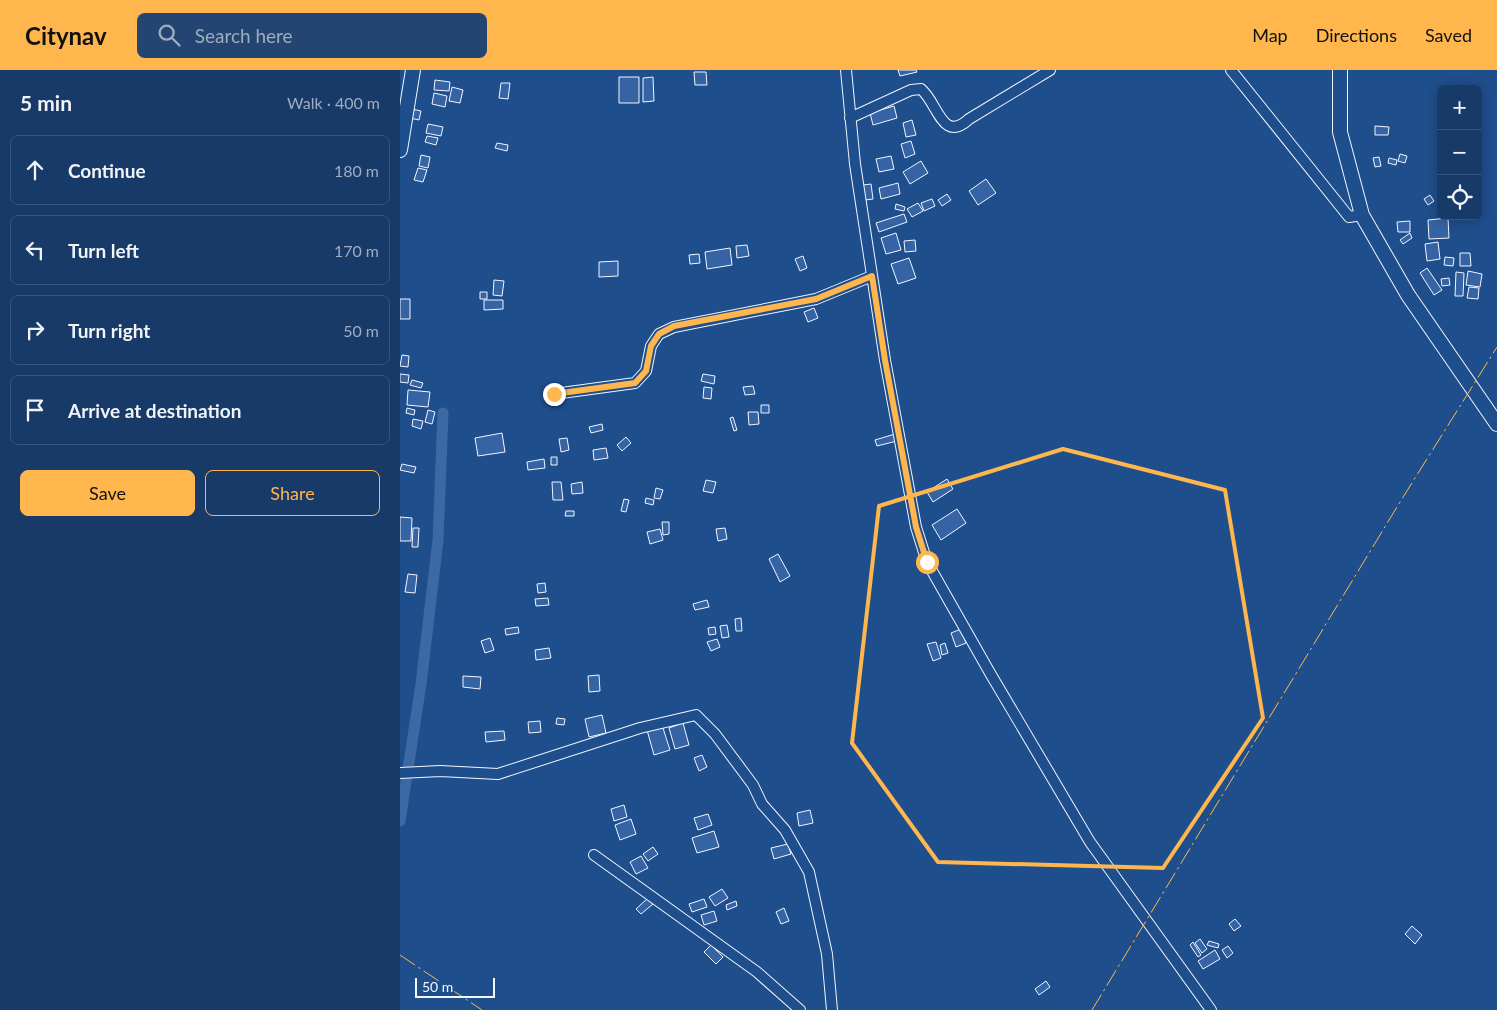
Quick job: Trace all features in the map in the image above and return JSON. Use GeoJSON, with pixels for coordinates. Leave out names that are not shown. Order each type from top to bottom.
{"type":"FeatureCollection","features":[{"type":"Feature","properties":{"kind":"main road"},"geometry":{"type":"LineString","coordinates":[[400,150],[413,70]]}},
{"type":"Feature","properties":{"kind":"main road"},"geometry":{"type":"LineString","coordinates":[[1340,70],[1340,132],[1362,214],[1408,295],[1497,424]]}},
{"type":"Feature","properties":{"kind":"street"},"geometry":{"type":"LineString","coordinates":[[846,70],[850,118],[885,360],[916,527],[927,562],[1090,842],[1210,1010]]}},
{"type":"Feature","properties":{"kind":"street"},"geometry":{"type":"LineString","coordinates":[[850,118],[911,90],[921,89],[928,95],[944,124],[953,128],[962,125],[1050,70]]}},
{"type":"Feature","properties":{"kind":"street"},"geometry":{"type":"LineString","coordinates":[[1231,70],[1349,217],[1362,214]]}},
{"type":"Feature","properties":{"kind":"street"},"geometry":{"type":"LineString","coordinates":[[554,394],[635,383],[646,371],[651,346],[659,334],[674,326],[816,299],[872,276]]}},
{"type":"Feature","properties":{"kind":"street"},"geometry":{"type":"LineString","coordinates":[[400,773],[440,771],[498,774],[640,728],[696,715],[715,734],[753,784],[762,804],[785,830],[809,872],[827,954],[832,1010]]}},
{"type":"Feature","properties":{"kind":"street"},"geometry":{"type":"LineString","coordinates":[[594,855],[757,972],[800,1010]]}},
{"type":"Feature","properties":{"kind":"highlighted area"},"geometry":{"type":"Polygon","coordinates":[[[1063,449],[1225,490],[1263,718],[1163,868],[938,862],[852,743],[879,506],[1063,449]]]}},
{"type":"Feature","properties":{"kind":"building"},"geometry":{"type":"Polygon","coordinates":[[[898,70],[916,70],[917,72],[900,76],[898,70]]]}},
{"type":"Feature","properties":{"kind":"building"},"geometry":{"type":"Polygon","coordinates":[[[694,72],[706,72],[707,85],[695,85],[694,72]]]}},
{"type":"Feature","properties":{"kind":"building"},"geometry":{"type":"Polygon","coordinates":[[[619,77],[639,77],[639,103],[619,103],[619,77]]]}},
{"type":"Feature","properties":{"kind":"building"},"geometry":{"type":"Polygon","coordinates":[[[653,77],[654,101],[643,102],[643,78],[653,77]]]}},
{"type":"Feature","properties":{"kind":"building"},"geometry":{"type":"Polygon","coordinates":[[[435,80],[450,82],[449,91],[434,90],[435,80]]]}},
{"type":"Feature","properties":{"kind":"building"},"geometry":{"type":"Polygon","coordinates":[[[501,83],[510,83],[508,99],[499,98],[501,83]]]}},
{"type":"Feature","properties":{"kind":"building"},"geometry":{"type":"Polygon","coordinates":[[[452,87],[463,90],[460,103],[449,101],[452,87]]]}},
{"type":"Feature","properties":{"kind":"building"},"geometry":{"type":"Polygon","coordinates":[[[434,93],[447,96],[445,107],[432,104],[434,93]]]}},
{"type":"Feature","properties":{"kind":"building"},"geometry":{"type":"Polygon","coordinates":[[[894,106],[897,118],[873,125],[870,113],[894,106]]]}},
{"type":"Feature","properties":{"kind":"building"},"geometry":{"type":"Polygon","coordinates":[[[412,109],[421,111],[419,120],[410,118],[412,109]]]}},
{"type":"Feature","properties":{"kind":"building"},"geometry":{"type":"Polygon","coordinates":[[[912,120],[916,135],[906,137],[903,123],[912,120]]]}},
{"type":"Feature","properties":{"kind":"building"},"geometry":{"type":"Polygon","coordinates":[[[428,124],[443,127],[441,136],[426,133],[428,124]]]}},
{"type":"Feature","properties":{"kind":"building"},"geometry":{"type":"Polygon","coordinates":[[[1375,126],[1389,127],[1388,135],[1375,135],[1375,126]]]}},
{"type":"Feature","properties":{"kind":"building"},"geometry":{"type":"Polygon","coordinates":[[[427,136],[438,138],[436,145],[425,142],[427,136]]]}},
{"type":"Feature","properties":{"kind":"building"},"geometry":{"type":"Polygon","coordinates":[[[911,141],[915,154],[905,158],[901,144],[911,141]]]}},
{"type":"Feature","properties":{"kind":"building"},"geometry":{"type":"Polygon","coordinates":[[[497,143],[508,145],[507,151],[495,148],[497,143]]]}},
{"type":"Feature","properties":{"kind":"building"},"geometry":{"type":"Polygon","coordinates":[[[1400,154],[1407,156],[1405,163],[1398,161],[1400,154]]]}},
{"type":"Feature","properties":{"kind":"building"},"geometry":{"type":"Polygon","coordinates":[[[421,155],[430,157],[428,168],[419,166],[421,155]]]}},
{"type":"Feature","properties":{"kind":"building"},"geometry":{"type":"Polygon","coordinates":[[[891,156],[894,169],[879,172],[876,159],[891,156]]]}},
{"type":"Feature","properties":{"kind":"building"},"geometry":{"type":"Polygon","coordinates":[[[1379,157],[1381,166],[1375,167],[1373,158],[1379,157]]]}},
{"type":"Feature","properties":{"kind":"building"},"geometry":{"type":"Polygon","coordinates":[[[1389,158],[1397,160],[1396,165],[1388,163],[1389,158]]]}},
{"type":"Feature","properties":{"kind":"building"},"geometry":{"type":"Polygon","coordinates":[[[921,161],[928,173],[910,184],[903,172],[921,161]]]}},
{"type":"Feature","properties":{"kind":"building"},"geometry":{"type":"Polygon","coordinates":[[[418,168],[427,170],[423,182],[414,180],[418,168]]]}},
{"type":"Feature","properties":{"kind":"building"},"geometry":{"type":"Polygon","coordinates":[[[986,179],[996,193],[978,205],[969,191],[986,179]]]}},
{"type":"Feature","properties":{"kind":"building"},"geometry":{"type":"Polygon","coordinates":[[[898,183],[900,194],[881,199],[879,188],[898,183]]]}},
{"type":"Feature","properties":{"kind":"building"},"geometry":{"type":"Polygon","coordinates":[[[871,184],[873,199],[865,200],[863,185],[871,184]]]}},
{"type":"Feature","properties":{"kind":"building"},"geometry":{"type":"Polygon","coordinates":[[[947,194],[951,200],[942,206],[938,200],[947,194]]]}},
{"type":"Feature","properties":{"kind":"building"},"geometry":{"type":"Polygon","coordinates":[[[1430,195],[1434,201],[1428,205],[1424,199],[1430,195]]]}},
{"type":"Feature","properties":{"kind":"building"},"geometry":{"type":"Polygon","coordinates":[[[932,199],[935,206],[924,211],[921,203],[932,199]]]}},
{"type":"Feature","properties":{"kind":"building"},"geometry":{"type":"Polygon","coordinates":[[[918,203],[923,211],[912,217],[907,209],[918,203]]]}},
{"type":"Feature","properties":{"kind":"building"},"geometry":{"type":"Polygon","coordinates":[[[896,204],[905,207],[904,211],[895,209],[896,204]]]}},
{"type":"Feature","properties":{"kind":"building"},"geometry":{"type":"Polygon","coordinates":[[[904,214],[907,222],[879,232],[876,223],[904,214]]]}},
{"type":"Feature","properties":{"kind":"building"},"geometry":{"type":"Polygon","coordinates":[[[1428,220],[1448,220],[1449,238],[1429,239],[1428,220]]]}},
{"type":"Feature","properties":{"kind":"building"},"geometry":{"type":"Polygon","coordinates":[[[1410,221],[1410,232],[1398,232],[1397,222],[1410,221]]]}},
{"type":"Feature","properties":{"kind":"building"},"geometry":{"type":"Polygon","coordinates":[[[896,233],[901,250],[886,254],[881,238],[896,233]]]}},
{"type":"Feature","properties":{"kind":"building"},"geometry":{"type":"Polygon","coordinates":[[[1410,233],[1412,238],[1403,244],[1400,240],[1410,233]]]}},
{"type":"Feature","properties":{"kind":"building"},"geometry":{"type":"Polygon","coordinates":[[[915,240],[916,251],[905,252],[904,241],[915,240]]]}},
{"type":"Feature","properties":{"kind":"building"},"geometry":{"type":"Polygon","coordinates":[[[1438,242],[1440,259],[1427,261],[1425,244],[1438,242]]]}},
{"type":"Feature","properties":{"kind":"building"},"geometry":{"type":"Polygon","coordinates":[[[747,245],[749,256],[737,258],[736,246],[747,245]]]}},
{"type":"Feature","properties":{"kind":"building"},"geometry":{"type":"Polygon","coordinates":[[[730,248],[732,265],[707,269],[705,252],[730,248]]]}},
{"type":"Feature","properties":{"kind":"building"},"geometry":{"type":"Polygon","coordinates":[[[1460,253],[1470,253],[1471,266],[1460,266],[1460,253]]]}},
{"type":"Feature","properties":{"kind":"building"},"geometry":{"type":"Polygon","coordinates":[[[699,254],[700,263],[690,264],[689,255],[699,254]]]}},
{"type":"Feature","properties":{"kind":"building"},"geometry":{"type":"Polygon","coordinates":[[[803,256],[807,268],[800,271],[795,259],[803,256]]]}},
{"type":"Feature","properties":{"kind":"building"},"geometry":{"type":"Polygon","coordinates":[[[1445,257],[1454,258],[1453,266],[1444,265],[1445,257]]]}},
{"type":"Feature","properties":{"kind":"building"},"geometry":{"type":"Polygon","coordinates":[[[909,258],[916,278],[898,284],[891,264],[909,258]]]}},
{"type":"Feature","properties":{"kind":"building"},"geometry":{"type":"Polygon","coordinates":[[[618,261],[618,276],[599,277],[599,262],[618,261]]]}},
{"type":"Feature","properties":{"kind":"building"},"geometry":{"type":"Polygon","coordinates":[[[1427,268],[1442,290],[1434,295],[1420,273],[1427,268]]]}},
{"type":"Feature","properties":{"kind":"building"},"geometry":{"type":"Polygon","coordinates":[[[1468,271],[1482,274],[1480,287],[1466,285],[1468,271]]]}},
{"type":"Feature","properties":{"kind":"building"},"geometry":{"type":"Polygon","coordinates":[[[1456,272],[1464,273],[1463,296],[1455,296],[1456,272]]]}},
{"type":"Feature","properties":{"kind":"building"},"geometry":{"type":"Polygon","coordinates":[[[1449,278],[1450,285],[1442,286],[1441,279],[1449,278]]]}},
{"type":"Feature","properties":{"kind":"building"},"geometry":{"type":"Polygon","coordinates":[[[494,280],[504,281],[502,296],[493,295],[494,280]]]}},
{"type":"Feature","properties":{"kind":"building"},"geometry":{"type":"Polygon","coordinates":[[[1469,287],[1479,288],[1478,299],[1467,298],[1469,287]]]}},
{"type":"Feature","properties":{"kind":"building"},"geometry":{"type":"Polygon","coordinates":[[[480,292],[487,292],[487,299],[480,299],[480,292]]]}},
{"type":"Feature","properties":{"kind":"building"},"geometry":{"type":"Polygon","coordinates":[[[400,299],[410,299],[410,319],[400,319],[400,299]]]}},
{"type":"Feature","properties":{"kind":"building"},"geometry":{"type":"Polygon","coordinates":[[[484,300],[503,300],[503,309],[484,310],[484,300]]]}},
{"type":"Feature","properties":{"kind":"building"},"geometry":{"type":"Polygon","coordinates":[[[814,308],[818,318],[808,322],[804,312],[814,308]]]}},
{"type":"Feature","properties":{"kind":"building"},"geometry":{"type":"Polygon","coordinates":[[[402,355],[409,356],[408,367],[400,366],[402,355]]]}},
{"type":"Feature","properties":{"kind":"building"},"geometry":{"type":"Polygon","coordinates":[[[400,374],[409,375],[408,383],[400,382],[400,374]]]}},
{"type":"Feature","properties":{"kind":"building"},"geometry":{"type":"Polygon","coordinates":[[[703,374],[715,376],[714,384],[701,381],[703,374]]]}},
{"type":"Feature","properties":{"kind":"building"},"geometry":{"type":"Polygon","coordinates":[[[412,380],[423,383],[421,388],[410,385],[412,380]]]}},
{"type":"Feature","properties":{"kind":"building"},"geometry":{"type":"Polygon","coordinates":[[[753,386],[755,394],[745,395],[743,387],[753,386]]]}},
{"type":"Feature","properties":{"kind":"building"},"geometry":{"type":"Polygon","coordinates":[[[704,387],[712,388],[711,399],[703,398],[704,387]]]}},
{"type":"Feature","properties":{"kind":"building"},"geometry":{"type":"Polygon","coordinates":[[[408,390],[430,392],[428,407],[407,405],[408,390]]]}},
{"type":"Feature","properties":{"kind":"building"},"geometry":{"type":"Polygon","coordinates":[[[761,405],[769,405],[769,413],[761,413],[761,405]]]}},
{"type":"Feature","properties":{"kind":"building"},"geometry":{"type":"Polygon","coordinates":[[[407,408],[415,410],[414,415],[406,413],[407,408]]]}},
{"type":"Feature","properties":{"kind":"building"},"geometry":{"type":"Polygon","coordinates":[[[428,410],[435,412],[432,424],[425,422],[428,410]]]}},
{"type":"Feature","properties":{"kind":"building"},"geometry":{"type":"Polygon","coordinates":[[[748,412],[758,412],[759,424],[749,425],[748,412]]]}},
{"type":"Feature","properties":{"kind":"building"},"geometry":{"type":"Polygon","coordinates":[[[733,417],[737,430],[734,431],[730,418],[733,417]]]}},
{"type":"Feature","properties":{"kind":"building"},"geometry":{"type":"Polygon","coordinates":[[[413,419],[423,421],[421,429],[412,426],[413,419]]]}},
{"type":"Feature","properties":{"kind":"building"},"geometry":{"type":"Polygon","coordinates":[[[602,424],[603,430],[591,433],[589,427],[602,424]]]}},
{"type":"Feature","properties":{"kind":"building"},"geometry":{"type":"Polygon","coordinates":[[[502,433],[505,452],[478,456],[475,438],[502,433]]]}},
{"type":"Feature","properties":{"kind":"building"},"geometry":{"type":"Polygon","coordinates":[[[895,434],[897,441],[877,446],[875,440],[895,434]]]}},
{"type":"Feature","properties":{"kind":"building"},"geometry":{"type":"Polygon","coordinates":[[[626,437],[631,443],[622,451],[617,445],[626,437]]]}},
{"type":"Feature","properties":{"kind":"building"},"geometry":{"type":"Polygon","coordinates":[[[567,438],[569,450],[561,452],[559,439],[567,438]]]}},
{"type":"Feature","properties":{"kind":"building"},"geometry":{"type":"Polygon","coordinates":[[[606,448],[608,458],[594,460],[593,450],[606,448]]]}},
{"type":"Feature","properties":{"kind":"building"},"geometry":{"type":"Polygon","coordinates":[[[551,457],[557,457],[557,465],[551,465],[551,457]]]}},
{"type":"Feature","properties":{"kind":"building"},"geometry":{"type":"Polygon","coordinates":[[[544,459],[545,468],[528,470],[527,462],[544,459]]]}},
{"type":"Feature","properties":{"kind":"building"},"geometry":{"type":"Polygon","coordinates":[[[402,464],[416,467],[414,473],[400,470],[402,464]]]}},
{"type":"Feature","properties":{"kind":"building"},"geometry":{"type":"Polygon","coordinates":[[[947,479],[953,489],[933,502],[927,492],[947,479]]]}},
{"type":"Feature","properties":{"kind":"building"},"geometry":{"type":"Polygon","coordinates":[[[706,480],[716,482],[713,493],[703,491],[706,480]]]}},
{"type":"Feature","properties":{"kind":"building"},"geometry":{"type":"Polygon","coordinates":[[[552,482],[561,482],[563,500],[553,500],[552,482]]]}},
{"type":"Feature","properties":{"kind":"building"},"geometry":{"type":"Polygon","coordinates":[[[582,482],[583,493],[572,494],[571,484],[582,482]]]}},
{"type":"Feature","properties":{"kind":"building"},"geometry":{"type":"Polygon","coordinates":[[[656,488],[663,490],[660,499],[654,498],[656,488]]]}},
{"type":"Feature","properties":{"kind":"building"},"geometry":{"type":"Polygon","coordinates":[[[646,498],[654,500],[653,505],[645,503],[646,498]]]}},
{"type":"Feature","properties":{"kind":"building"},"geometry":{"type":"Polygon","coordinates":[[[624,499],[629,500],[626,512],[621,511],[624,499]]]}},
{"type":"Feature","properties":{"kind":"building"},"geometry":{"type":"Polygon","coordinates":[[[957,509],[966,523],[941,540],[932,525],[957,509]]]}},
{"type":"Feature","properties":{"kind":"building"},"geometry":{"type":"Polygon","coordinates":[[[566,511],[574,511],[574,516],[565,516],[566,511]]]}},
{"type":"Feature","properties":{"kind":"building"},"geometry":{"type":"Polygon","coordinates":[[[400,517],[412,518],[411,541],[400,541],[400,517]]]}},
{"type":"Feature","properties":{"kind":"building"},"geometry":{"type":"Polygon","coordinates":[[[662,522],[669,522],[669,534],[663,535],[662,522]]]}},
{"type":"Feature","properties":{"kind":"building"},"geometry":{"type":"Polygon","coordinates":[[[413,528],[419,528],[418,547],[412,547],[413,528]]]}},
{"type":"Feature","properties":{"kind":"building"},"geometry":{"type":"Polygon","coordinates":[[[725,528],[727,539],[718,541],[716,529],[725,528]]]}},
{"type":"Feature","properties":{"kind":"building"},"geometry":{"type":"Polygon","coordinates":[[[660,529],[663,540],[650,544],[647,532],[660,529]]]}},
{"type":"Feature","properties":{"kind":"building"},"geometry":{"type":"Polygon","coordinates":[[[778,554],[790,576],[780,582],[769,559],[778,554]]]}},
{"type":"Feature","properties":{"kind":"building"},"geometry":{"type":"Polygon","coordinates":[[[408,574],[417,575],[415,593],[405,592],[408,574]]]}},
{"type":"Feature","properties":{"kind":"building"},"geometry":{"type":"Polygon","coordinates":[[[545,583],[546,592],[538,593],[537,584],[545,583]]]}},
{"type":"Feature","properties":{"kind":"building"},"geometry":{"type":"Polygon","coordinates":[[[548,598],[549,605],[536,606],[535,599],[548,598]]]}},
{"type":"Feature","properties":{"kind":"building"},"geometry":{"type":"Polygon","coordinates":[[[707,600],[709,607],[695,610],[693,604],[707,600]]]}},
{"type":"Feature","properties":{"kind":"building"},"geometry":{"type":"Polygon","coordinates":[[[741,618],[742,631],[736,631],[735,619],[741,618]]]}},
{"type":"Feature","properties":{"kind":"building"},"geometry":{"type":"Polygon","coordinates":[[[727,625],[729,637],[722,638],[720,626],[727,625]]]}},
{"type":"Feature","properties":{"kind":"building"},"geometry":{"type":"Polygon","coordinates":[[[518,627],[519,633],[506,635],[505,629],[518,627]]]}},
{"type":"Feature","properties":{"kind":"building"},"geometry":{"type":"Polygon","coordinates":[[[715,627],[716,634],[709,635],[708,628],[715,627]]]}},
{"type":"Feature","properties":{"kind":"building"},"geometry":{"type":"Polygon","coordinates":[[[961,629],[966,643],[956,647],[951,633],[961,629]]]}},
{"type":"Feature","properties":{"kind":"building"},"geometry":{"type":"Polygon","coordinates":[[[490,638],[494,650],[485,653],[481,641],[490,638]]]}},
{"type":"Feature","properties":{"kind":"building"},"geometry":{"type":"Polygon","coordinates":[[[717,639],[720,647],[711,651],[707,642],[717,639]]]}},
{"type":"Feature","properties":{"kind":"building"},"geometry":{"type":"Polygon","coordinates":[[[936,642],[941,658],[933,661],[927,644],[936,642]]]}},
{"type":"Feature","properties":{"kind":"building"},"geometry":{"type":"Polygon","coordinates":[[[945,643],[948,653],[942,655],[940,645],[945,643]]]}},
{"type":"Feature","properties":{"kind":"building"},"geometry":{"type":"Polygon","coordinates":[[[549,648],[551,658],[536,660],[535,650],[549,648]]]}},
{"type":"Feature","properties":{"kind":"building"},"geometry":{"type":"Polygon","coordinates":[[[599,675],[600,691],[589,692],[588,676],[599,675]]]}},
{"type":"Feature","properties":{"kind":"building"},"geometry":{"type":"Polygon","coordinates":[[[463,676],[481,677],[480,689],[463,687],[463,676]]]}},
{"type":"Feature","properties":{"kind":"building"},"geometry":{"type":"Polygon","coordinates":[[[602,715],[606,733],[589,737],[585,719],[602,715]]]}},
{"type":"Feature","properties":{"kind":"building"},"geometry":{"type":"Polygon","coordinates":[[[557,718],[565,719],[564,725],[556,724],[557,718]]]}},
{"type":"Feature","properties":{"kind":"building"},"geometry":{"type":"Polygon","coordinates":[[[540,721],[541,732],[529,733],[528,722],[540,721]]]}},
{"type":"Feature","properties":{"kind":"building"},"geometry":{"type":"Polygon","coordinates":[[[683,723],[689,745],[675,749],[669,728],[683,723]]]}},
{"type":"Feature","properties":{"kind":"building"},"geometry":{"type":"Polygon","coordinates":[[[662,725],[670,750],[654,755],[647,730],[662,725]]]}},
{"type":"Feature","properties":{"kind":"building"},"geometry":{"type":"Polygon","coordinates":[[[504,731],[505,740],[486,742],[485,732],[504,731]]]}},
{"type":"Feature","properties":{"kind":"building"},"geometry":{"type":"Polygon","coordinates":[[[702,755],[707,767],[699,771],[694,758],[702,755]]]}},
{"type":"Feature","properties":{"kind":"building"},"geometry":{"type":"Polygon","coordinates":[[[624,805],[627,817],[614,821],[611,809],[624,805]]]}},
{"type":"Feature","properties":{"kind":"building"},"geometry":{"type":"Polygon","coordinates":[[[810,810],[813,823],[799,826],[797,813],[810,810]]]}},
{"type":"Feature","properties":{"kind":"building"},"geometry":{"type":"Polygon","coordinates":[[[708,814],[712,825],[698,830],[694,818],[708,814]]]}},
{"type":"Feature","properties":{"kind":"building"},"geometry":{"type":"Polygon","coordinates":[[[631,819],[636,834],[620,840],[615,825],[631,819]]]}},
{"type":"Feature","properties":{"kind":"building"},"geometry":{"type":"Polygon","coordinates":[[[714,831],[719,847],[697,853],[692,838],[714,831]]]}},
{"type":"Feature","properties":{"kind":"building"},"geometry":{"type":"Polygon","coordinates":[[[788,844],[791,854],[774,859],[771,848],[788,844]]]}},
{"type":"Feature","properties":{"kind":"building"},"geometry":{"type":"Polygon","coordinates":[[[653,847],[658,854],[648,861],[643,854],[653,847]]]}},
{"type":"Feature","properties":{"kind":"building"},"geometry":{"type":"Polygon","coordinates":[[[641,856],[648,868],[636,874],[630,862],[641,856]]]}},
{"type":"Feature","properties":{"kind":"building"},"geometry":{"type":"Polygon","coordinates":[[[722,889],[728,898],[715,906],[709,897],[722,889]]]}},
{"type":"Feature","properties":{"kind":"building"},"geometry":{"type":"Polygon","coordinates":[[[648,898],[653,904],[641,914],[636,909],[648,898]]]}},
{"type":"Feature","properties":{"kind":"building"},"geometry":{"type":"Polygon","coordinates":[[[704,899],[707,907],[692,912],[689,904],[704,899]]]}},
{"type":"Feature","properties":{"kind":"building"},"geometry":{"type":"Polygon","coordinates":[[[736,901],[737,906],[727,910],[726,905],[736,901]]]}},
{"type":"Feature","properties":{"kind":"building"},"geometry":{"type":"Polygon","coordinates":[[[784,908],[789,921],[781,924],[776,912],[784,908]]]}},
{"type":"Feature","properties":{"kind":"building"},"geometry":{"type":"Polygon","coordinates":[[[714,911],[717,921],[704,925],[701,915],[714,911]]]}},
{"type":"Feature","properties":{"kind":"building"},"geometry":{"type":"Polygon","coordinates":[[[1235,919],[1241,926],[1234,931],[1229,924],[1235,919]]]}},
{"type":"Feature","properties":{"kind":"building"},"geometry":{"type":"Polygon","coordinates":[[[1412,926],[1422,935],[1415,944],[1405,934],[1412,926]]]}},
{"type":"Feature","properties":{"kind":"building"},"geometry":{"type":"Polygon","coordinates":[[[1200,939],[1207,949],[1202,953],[1195,943],[1200,939]]]}},
{"type":"Feature","properties":{"kind":"building"},"geometry":{"type":"Polygon","coordinates":[[[1209,941],[1219,944],[1218,948],[1207,945],[1209,941]]]}},
{"type":"Feature","properties":{"kind":"building"},"geometry":{"type":"Polygon","coordinates":[[[1193,942],[1201,955],[1198,957],[1190,945],[1193,942]]]}},
{"type":"Feature","properties":{"kind":"building"},"geometry":{"type":"Polygon","coordinates":[[[711,945],[723,957],[716,964],[704,952],[711,945]]]}},
{"type":"Feature","properties":{"kind":"building"},"geometry":{"type":"Polygon","coordinates":[[[1228,946],[1233,953],[1227,958],[1222,950],[1228,946]]]}},
{"type":"Feature","properties":{"kind":"building"},"geometry":{"type":"Polygon","coordinates":[[[1215,950],[1220,959],[1203,969],[1198,961],[1215,950]]]}},
{"type":"Feature","properties":{"kind":"building"},"geometry":{"type":"Polygon","coordinates":[[[1046,981],[1050,987],[1039,995],[1035,989],[1046,981]]]}},
{"type":"Feature","properties":{"kind":"waterway"},"geometry":{"type":"LineString","coordinates":[[400,821],[421,684],[438,540],[443,413]]}},
{"type":"Feature","properties":{"kind":"power"},"geometry":{"type":"LineString","coordinates":[[1092,1010],[1400,502],[1497,347]]}},
{"type":"Feature","properties":{"kind":"power"},"geometry":{"type":"LineString","coordinates":[[400,955],[482,1010]]}},
{"type":"Feature","properties":{"kind":"route"},"geometry":{"type":"LineString","coordinates":[[554,394],[635,383],[646,371],[651,346],[659,334],[674,326],[816,299],[872,276],[885,360],[916,527],[927,562]]}}]}
